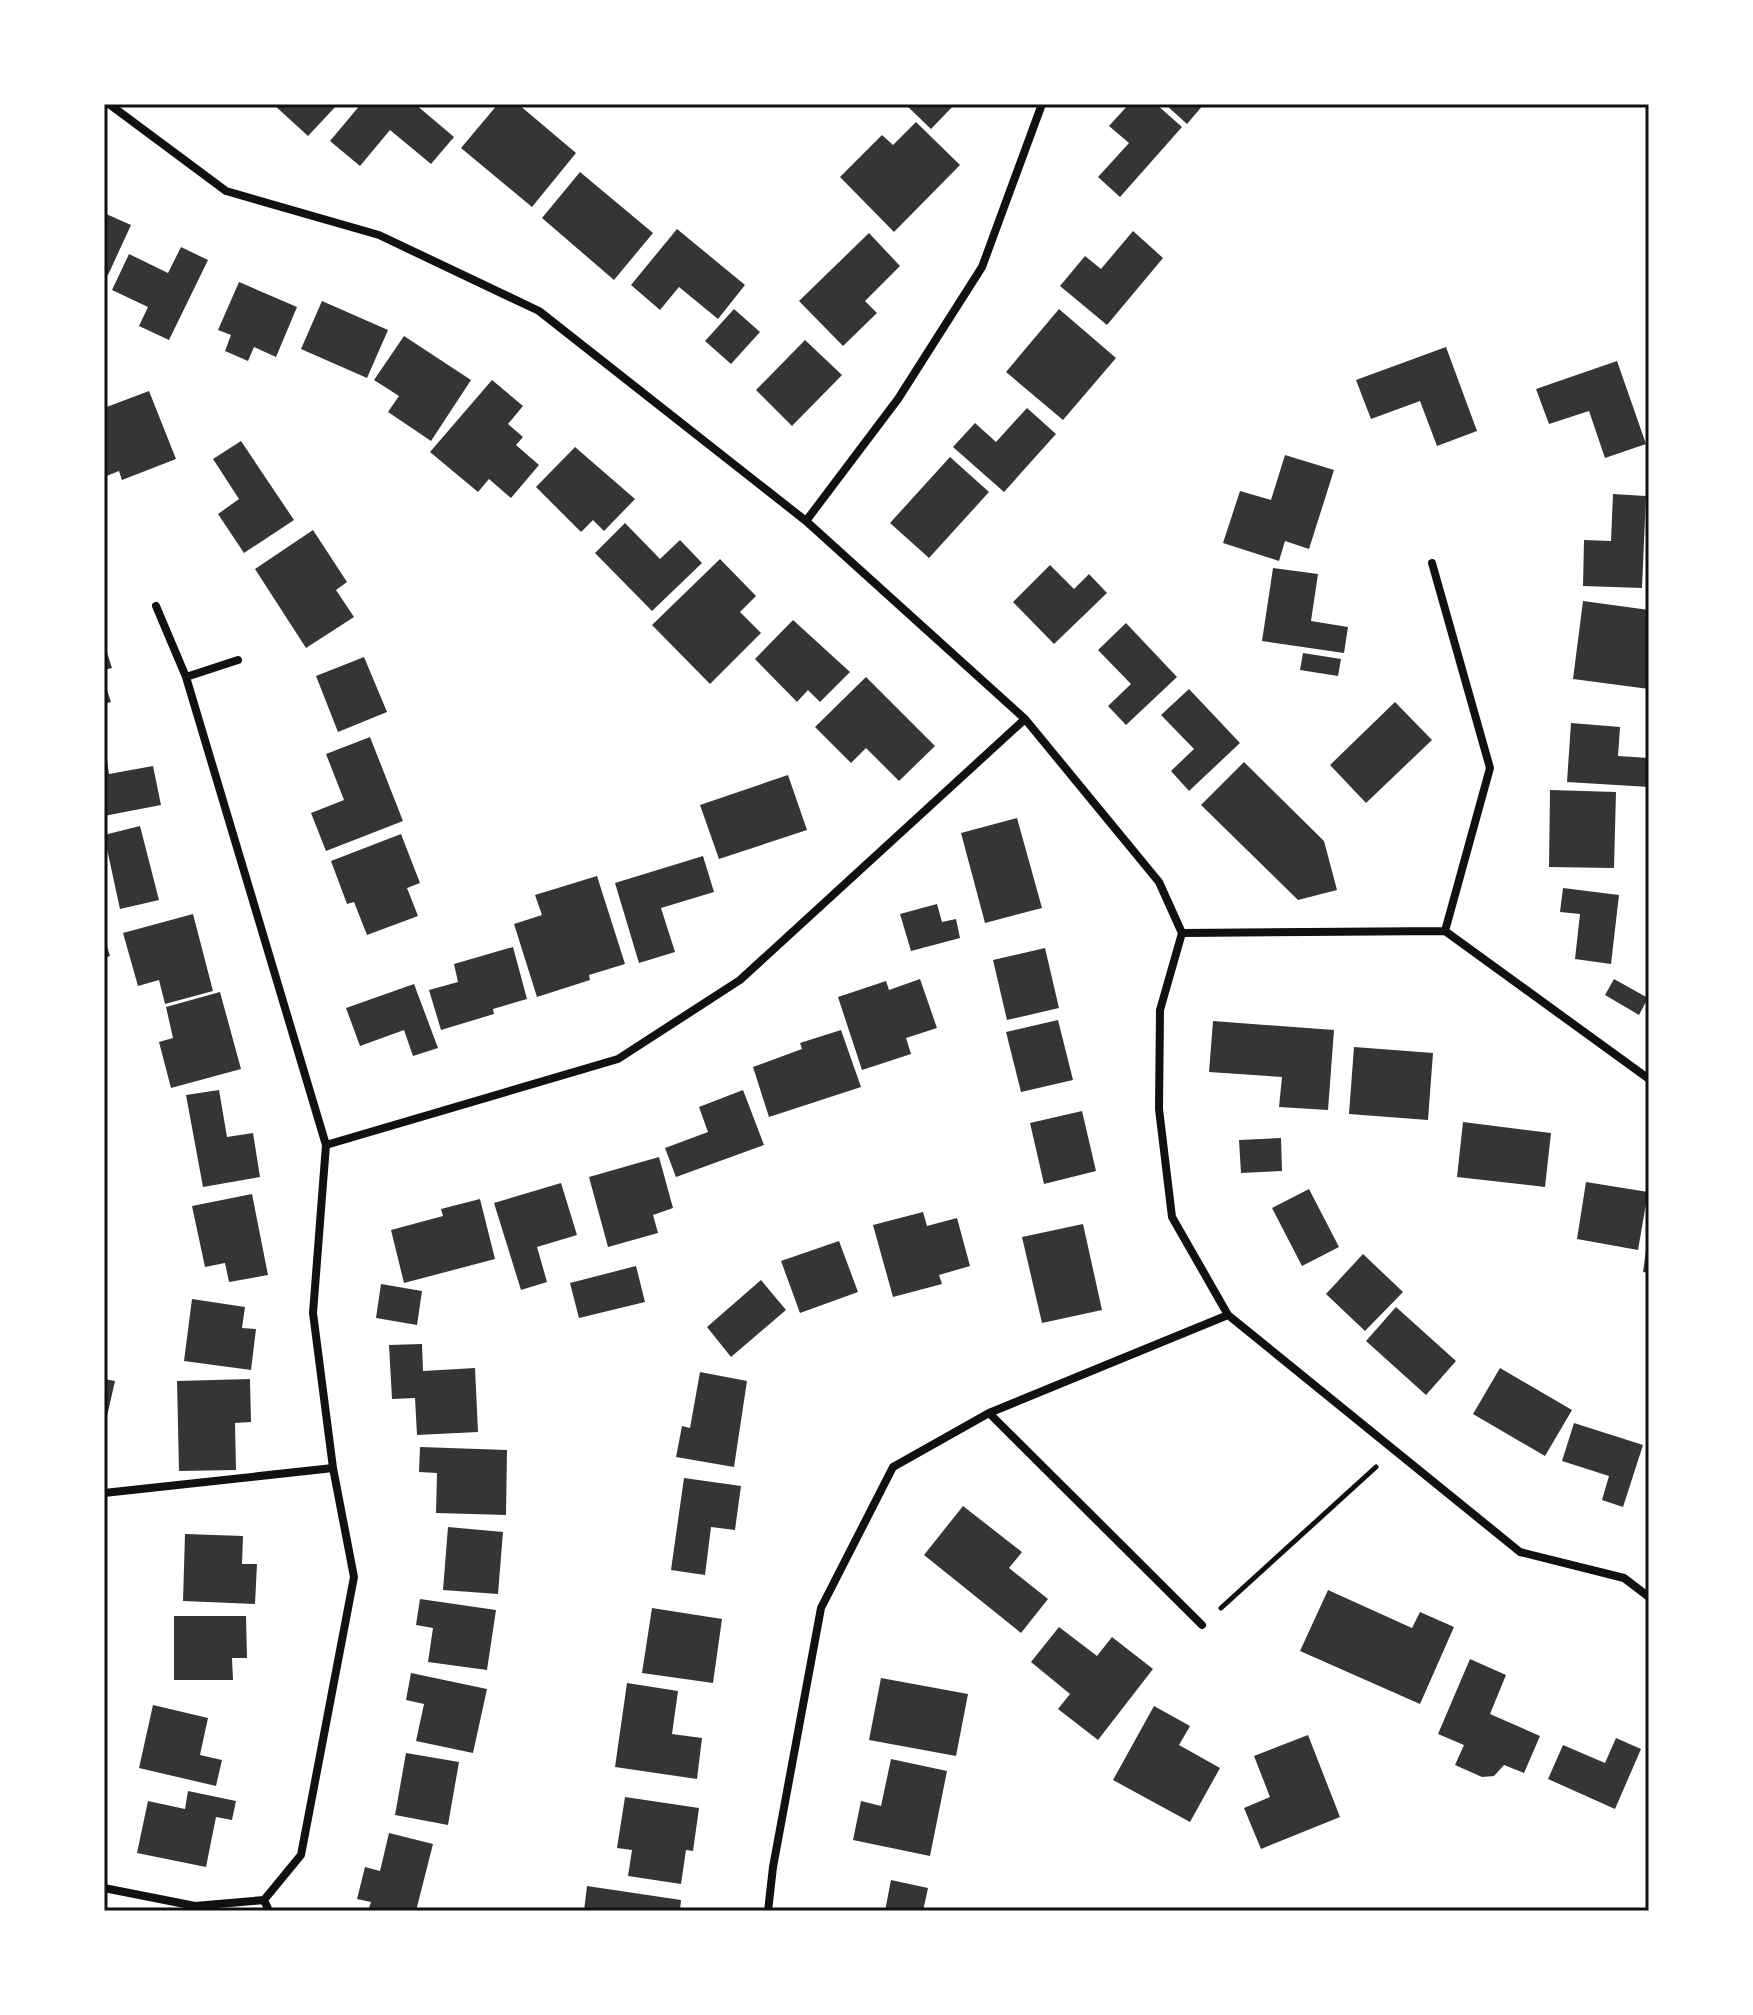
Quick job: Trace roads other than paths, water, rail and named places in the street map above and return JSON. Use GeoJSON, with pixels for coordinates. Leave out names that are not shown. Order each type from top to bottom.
{"type":"FeatureCollection","features":[{"type":"Feature","properties":{"kind":"street"},"geometry":{"type":"LineString","coordinates":[[109,104],[226,191],[379,235],[539,311],[806,521],[1025,719],[1159,882],[1182,933],[1160,1010],[1159,1109],[1168,1187],[1172,1217],[1228,1315],[1520,1552],[1624,1578],[1649,1597]]}},
{"type":"Feature","properties":{"kind":"street"},"geometry":{"type":"LineString","coordinates":[[806,521],[898,399],[982,267],[1042,104]]}},
{"type":"Feature","properties":{"kind":"street"},"geometry":{"type":"LineString","coordinates":[[1432,563],[1490,768],[1445,931]]}},
{"type":"Feature","properties":{"kind":"street"},"geometry":{"type":"LineString","coordinates":[[104,1888],[195,1906],[264,1900],[301,1855],[354,1577],[333,1468],[313,1313],[326,1145],[186,677],[156,606]]}},
{"type":"Feature","properties":{"kind":"street"},"geometry":{"type":"LineString","coordinates":[[186,677],[238,660]]}},
{"type":"Feature","properties":{"kind":"street"},"geometry":{"type":"LineString","coordinates":[[326,1145],[618,1059],[740,980],[1025,719]]}},
{"type":"Feature","properties":{"kind":"street"},"geometry":{"type":"LineString","coordinates":[[1182,933],[1445,931],[1649,1079]]}},
{"type":"Feature","properties":{"kind":"street"},"geometry":{"type":"LineString","coordinates":[[768,1911],[773,1867],[821,1608],[893,1467],[989,1413],[1228,1315]]}},
{"type":"Feature","properties":{"kind":"street"},"geometry":{"type":"LineString","coordinates":[[989,1413],[1202,1625]]}},
{"type":"Feature","properties":{"kind":"street"},"geometry":{"type":"LineString","coordinates":[[104,1493],[333,1468]]}},
{"type":"Feature","properties":{"kind":"street"},"geometry":{"type":"LineString","coordinates":[[264,1900],[269,1911]]}}]}
